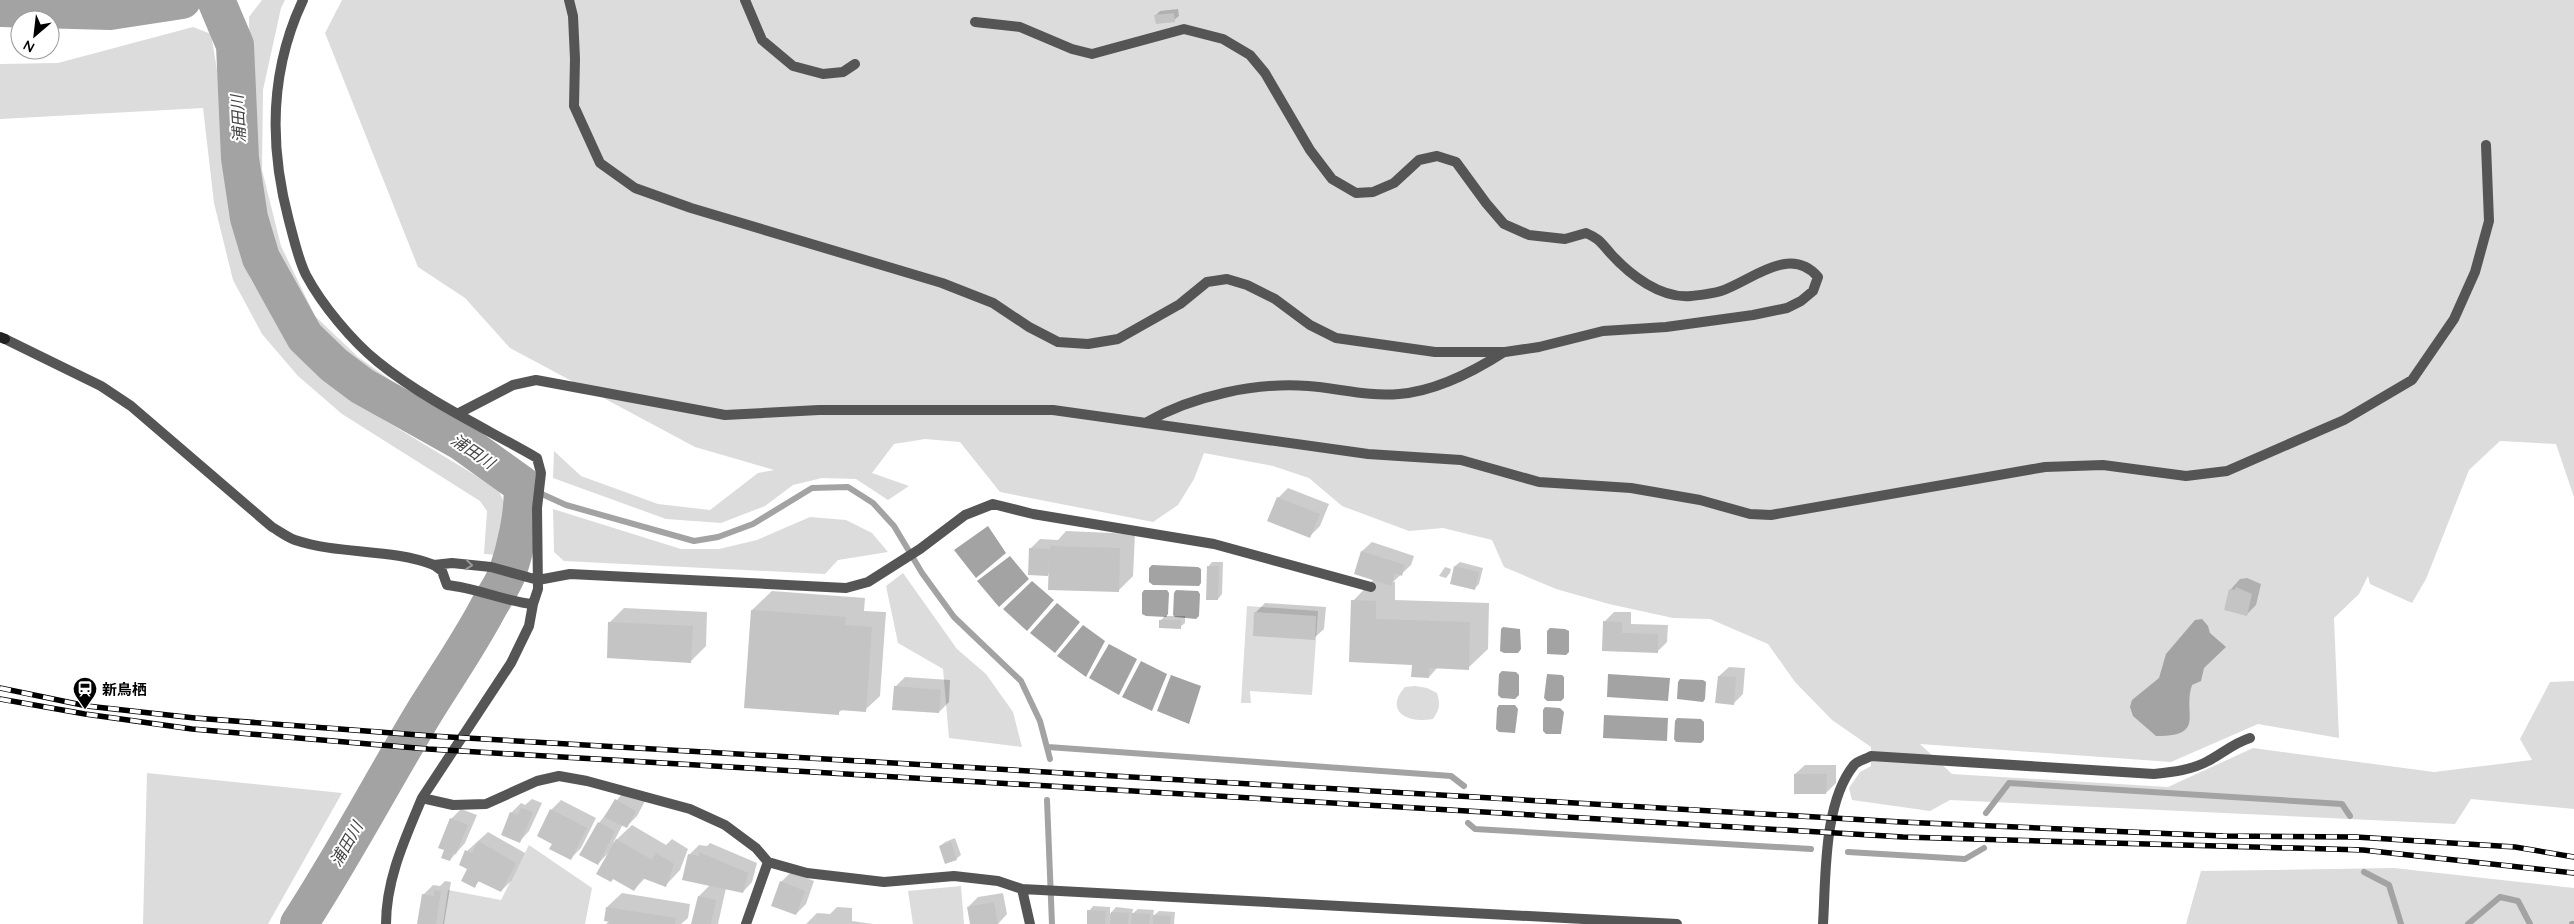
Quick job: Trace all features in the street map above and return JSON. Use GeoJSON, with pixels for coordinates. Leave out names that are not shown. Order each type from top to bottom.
{"type":"FeatureCollection","features":[{"type":"Feature","properties":{"kind":"street"},"geometry":{"type":"LineString","coordinates":[[303,0],[296,14],[278,80],[274,130],[281,190],[293,238],[306,275],[345,332],[378,362],[408,384],[537,458],[541,473],[537,508],[538,588],[529,626],[511,662],[422,798],[392,878],[387,898],[386,924]]}},
{"type":"Feature","properties":{"kind":"street"},"geometry":{"type":"LineString","coordinates":[[569,0],[573,16],[575,59],[574,106],[600,163],[635,188],[691,208],[942,283],[993,303],[1029,327],[1058,342],[1088,344],[1118,339],[1180,304],[1207,282],[1227,279],[1247,285],[1275,299],[1310,325],[1336,338],[1436,352],[1505,352],[1539,347],[1603,331],[1666,327],[1787,308],[1801,301],[1813,291],[1818,277],[1807,267],[1789,263],[1776,265],[1720,292],[1688,296],[1658,290],[1631,273],[1610,254],[1600,240],[1586,232],[1565,239],[1528,235],[1504,224],[1456,162],[1437,156],[1419,160],[1394,183],[1374,192],[1356,193],[1332,179],[1310,150],[1265,73],[1250,55],[1223,39],[1184,29],[1092,54],[1063,46],[1020,27],[975,22]]}},
{"type":"Feature","properties":{"kind":"street"},"geometry":{"type":"LineString","coordinates":[[745,0],[762,40],[793,66],[823,74],[843,72],[855,64]]}},
{"type":"Feature","properties":{"kind":"street"},"geometry":{"type":"LineString","coordinates":[[459,413],[513,385],[536,380],[725,415],[819,410],[1053,410],[1368,454],[1461,460],[1539,482],[1631,488],[1700,500],[1750,514],[1771,515],[2045,467],[2103,465],[2186,476],[2227,471],[2344,420],[2412,380],[2430,357],[2454,319],[2475,272],[2489,221],[2486,145]]}},
{"type":"Feature","properties":{"kind":"street"},"geometry":{"type":"LineString","coordinates":[[2,338],[101,386],[131,406],[272,527],[293,540],[314,545],[416,558],[434,565],[442,571],[447,585],[489,592],[510,602],[533,604]]}},
{"type":"Feature","properties":{"kind":"street"},"geometry":{"type":"LineString","coordinates":[[1147,422],[1163,412],[1232,391],[1261,385],[1307,386],[1397,395],[1421,391],[1474,371],[1505,352]]}},
{"type":"Feature","properties":{"kind":"street"},"geometry":{"type":"LineString","coordinates":[[434,565],[452,564],[491,567],[538,580],[570,574],[846,588],[868,582],[920,549],[964,515],[993,504],[1033,514],[1214,544],[1371,587]]}},
{"type":"Feature","properties":{"kind":"street"},"geometry":{"type":"LineString","coordinates":[[1823,924],[1831,818],[1842,788],[1854,764],[1871,756],[2154,774],[2184,771],[2200,765],[2237,742],[2250,738]]}},
{"type":"Feature","properties":{"kind":"street"},"geometry":{"type":"LineString","coordinates":[[422,798],[453,805],[486,804],[538,781],[559,776],[588,781],[690,808],[725,825],[756,848],[768,862],[807,873],[850,879],[884,882],[954,876],[998,881],[1027,888],[1677,924]]}},
{"type":"Feature","properties":{"kind":"street"},"geometry":{"type":"LineString","coordinates":[[746,924],[768,862]]}},
{"type":"Feature","properties":{"kind":"street"},"geometry":{"type":"LineString","coordinates":[[1027,888],[1030,924]]}},
{"type":"Feature","properties":{"kind":"shaded area"},"geometry":{"type":"Polygon","coordinates":[[[262,0],[285,0],[281,8],[263,90],[262,170],[281,246],[315,316],[358,357],[427,406],[528,467],[529,483],[494,452],[360,376],[311,328],[265,242],[250,128],[249,17],[262,0]]]}},
{"type":"Feature","properties":{"kind":"shaded area"},"geometry":{"type":"Polygon","coordinates":[[[342,0],[2574,0],[2574,497],[2556,444],[2500,441],[2469,470],[2426,579],[2412,603],[2370,584],[2368,576],[2359,594],[2334,618],[2339,738],[2258,724],[2171,762],[1920,744],[1952,774],[2168,787],[2253,748],[2434,772],[2532,760],[2520,739],[2550,682],[2574,681],[2574,809],[2471,799],[2455,824],[1950,800],[1930,811],[1852,800],[1849,788],[1860,772],[1871,766],[1871,747],[1832,720],[1795,682],[1768,644],[1710,619],[1673,618],[1609,604],[1556,589],[1504,567],[1492,540],[1443,528],[1409,531],[1342,506],[1309,478],[1273,466],[1204,453],[1194,479],[1178,505],[1153,522],[1000,492],[960,442],[925,439],[894,444],[872,473],[909,486],[888,500],[856,479],[822,478],[793,485],[765,506],[721,523],[666,519],[553,478],[554,451],[581,476],[658,504],[710,510],[758,473],[774,470],[695,447],[510,348],[465,298],[418,267],[325,33],[342,0]]]}},
{"type":"Feature","properties":{"kind":"shaded area"},"geometry":{"type":"Polygon","coordinates":[[[193,27],[211,34],[222,100],[232,211],[250,278],[287,340],[346,397],[498,489],[506,507],[497,555],[484,554],[487,511],[480,501],[342,414],[298,376],[262,334],[233,280],[214,203],[203,108],[0,119],[0,64],[58,63],[193,27]]]}},
{"type":"Feature","properties":{"kind":"shaded area"},"geometry":{"type":"Polygon","coordinates":[[[553,509],[681,549],[719,549],[757,540],[810,517],[846,520],[872,533],[888,552],[838,560],[825,574],[564,561],[554,552],[553,509]]]}},
{"type":"Feature","properties":{"kind":"shaded area"},"geometry":{"type":"Polygon","coordinates":[[[988,526],[1006,553],[976,578],[954,550],[988,526]]]}},
{"type":"Feature","properties":{"kind":"shaded area"},"geometry":{"type":"Polygon","coordinates":[[[1010,556],[1029,579],[999,607],[977,581],[1010,556]]]}},
{"type":"Feature","properties":{"kind":"shaded area"},"geometry":{"type":"Polygon","coordinates":[[[1152,565],[1198,567],[1201,569],[1201,583],[1199,586],[1153,585],[1149,582],[1149,568],[1152,565]]]}},
{"type":"Feature","properties":{"kind":"shaded area"},"geometry":{"type":"Polygon","coordinates":[[[903,573],[957,649],[986,674],[1013,712],[1022,747],[949,738],[943,669],[898,643],[886,586],[903,573]]]}},
{"type":"Feature","properties":{"kind":"shaded area"},"geometry":{"type":"Polygon","coordinates":[[[1032,581],[1054,600],[1027,631],[1003,609],[1032,581]]]}},
{"type":"Feature","properties":{"kind":"shaded area"},"geometry":{"type":"Polygon","coordinates":[[[1144,590],[1167,590],[1169,593],[1168,614],[1166,617],[1142,614],[1142,593],[1144,590]]]}},
{"type":"Feature","properties":{"kind":"shaded area"},"geometry":{"type":"Polygon","coordinates":[[[1176,590],[1198,591],[1200,594],[1199,616],[1196,619],[1175,617],[1173,615],[1174,593],[1176,590]]]}},
{"type":"Feature","properties":{"kind":"shaded area"},"geometry":{"type":"Polygon","coordinates":[[[1057,603],[1080,622],[1055,653],[1030,633],[1057,603]]]}},
{"type":"Feature","properties":{"kind":"shaded area"},"geometry":{"type":"Polygon","coordinates":[[[1247,606],[1318,611],[1312,695],[1250,691],[1251,703],[1241,703],[1247,606]]]}},
{"type":"Feature","properties":{"kind":"shaded area"},"geometry":{"type":"Polygon","coordinates":[[[2202,619],[2208,626],[2210,633],[2226,647],[2204,668],[2201,681],[2192,685],[2187,728],[2182,732],[2172,735],[2156,736],[2133,716],[2130,707],[2132,700],[2159,678],[2166,654],[2195,620],[2202,619]]]}},
{"type":"Feature","properties":{"kind":"shaded area"},"geometry":{"type":"Polygon","coordinates":[[[1083,625],[1105,641],[1086,677],[1057,656],[1083,625]]]}},
{"type":"Feature","properties":{"kind":"shaded area"},"geometry":{"type":"Polygon","coordinates":[[[1503,627],[1520,629],[1521,649],[1518,653],[1504,653],[1500,651],[1501,629],[1503,627]]]}},
{"type":"Feature","properties":{"kind":"shaded area"},"geometry":{"type":"Polygon","coordinates":[[[1550,628],[1569,631],[1569,652],[1566,655],[1547,654],[1547,631],[1550,628]]]}},
{"type":"Feature","properties":{"kind":"shaded area"},"geometry":{"type":"Polygon","coordinates":[[[1109,644],[1137,659],[1119,695],[1089,678],[1109,644]]]}},
{"type":"Feature","properties":{"kind":"shaded area"},"geometry":{"type":"Polygon","coordinates":[[[1141,661],[1167,674],[1152,711],[1122,697],[1141,661]]]}},
{"type":"Feature","properties":{"kind":"shaded area"},"geometry":{"type":"Polygon","coordinates":[[[1502,671],[1516,672],[1519,675],[1519,695],[1515,699],[1501,698],[1498,695],[1499,674],[1502,671]]]}},
{"type":"Feature","properties":{"kind":"shaded area"},"geometry":{"type":"Polygon","coordinates":[[[1547,674],[1562,675],[1564,677],[1564,698],[1561,701],[1547,701],[1544,698],[1547,674]]]}},
{"type":"Feature","properties":{"kind":"shaded area"},"geometry":{"type":"Polygon","coordinates":[[[1608,674],[1670,678],[1668,701],[1607,697],[1608,674]]]}},
{"type":"Feature","properties":{"kind":"shaded area"},"geometry":{"type":"Polygon","coordinates":[[[1171,675],[1201,686],[1189,724],[1157,711],[1171,675]]]}},
{"type":"Feature","properties":{"kind":"shaded area"},"geometry":{"type":"Polygon","coordinates":[[[1680,679],[1703,680],[1706,682],[1705,699],[1703,702],[1677,699],[1678,682],[1680,679]]]}},
{"type":"Feature","properties":{"kind":"shaded area"},"geometry":{"type":"Polygon","coordinates":[[[1405,687],[1427,688],[1437,693],[1439,707],[1433,719],[1415,720],[1408,718],[1398,709],[1399,696],[1405,687]]]}},
{"type":"Feature","properties":{"kind":"shaded area"},"geometry":{"type":"Polygon","coordinates":[[[1499,705],[1515,705],[1518,709],[1515,733],[1499,732],[1496,729],[1497,708],[1499,705]]]}},
{"type":"Feature","properties":{"kind":"shaded area"},"geometry":{"type":"Polygon","coordinates":[[[1545,707],[1560,708],[1564,712],[1561,734],[1546,734],[1543,731],[1543,710],[1545,707]]]}},
{"type":"Feature","properties":{"kind":"shaded area"},"geometry":{"type":"Polygon","coordinates":[[[1604,715],[1668,718],[1667,741],[1603,738],[1604,715]]]}},
{"type":"Feature","properties":{"kind":"shaded area"},"geometry":{"type":"Polygon","coordinates":[[[1677,718],[1701,719],[1704,722],[1704,740],[1701,743],[1676,742],[1674,739],[1675,721],[1677,718]]]}},
{"type":"Feature","properties":{"kind":"shaded area"},"geometry":{"type":"Polygon","coordinates":[[[147,773],[342,793],[268,924],[143,924],[147,773]]]}},
{"type":"Feature","properties":{"kind":"shaded area"},"geometry":{"type":"Polygon","coordinates":[[[529,845],[592,888],[585,924],[443,924],[448,890],[501,900],[529,845]]]}},
{"type":"Feature","properties":{"kind":"shaded area"},"geometry":{"type":"Polygon","coordinates":[[[2394,868],[2574,888],[2574,924],[2186,924],[2201,871],[2394,868]]]}},
{"type":"Feature","properties":{"kind":"shaded area"},"geometry":{"type":"Polygon","coordinates":[[[961,886],[964,924],[913,924],[908,891],[961,886]]]}},
{"type":"Feature","properties":{"kind":"building"},"geometry":{"type":"Polygon","coordinates":[[[1174,13],[1175,22],[1156,24],[1154,15],[1174,13]]]}},
{"type":"Feature","properties":{"kind":"building"},"geometry":{"type":"Polygon","coordinates":[[[1277,497],[1320,514],[1310,538],[1267,521],[1277,497]]]}},
{"type":"Feature","properties":{"kind":"building"},"geometry":{"type":"Polygon","coordinates":[[[1050,546],[1120,548],[1119,592],[1048,590],[1049,556],[1048,576],[1028,575],[1029,548],[1050,549],[1050,546]]]}},
{"type":"Feature","properties":{"kind":"building"},"geometry":{"type":"Polygon","coordinates":[[[1361,551],[1405,565],[1402,576],[1395,573],[1391,586],[1354,574],[1361,551]]]}},
{"type":"Feature","properties":{"kind":"building"},"geometry":{"type":"Polygon","coordinates":[[[1207,566],[1219,566],[1218,600],[1206,600],[1207,566]]]}},
{"type":"Feature","properties":{"kind":"building"},"geometry":{"type":"Polygon","coordinates":[[[1454,566],[1479,572],[1475,590],[1450,584],[1454,566]]]}},
{"type":"Feature","properties":{"kind":"building"},"geometry":{"type":"Polygon","coordinates":[[[2236,587],[2252,594],[2247,616],[2224,610],[2229,589],[2235,590],[2236,587]]]}},
{"type":"Feature","properties":{"kind":"building"},"geometry":{"type":"Polygon","coordinates":[[[1351,600],[1376,601],[1376,619],[1470,622],[1469,670],[1429,668],[1429,678],[1411,677],[1412,665],[1349,662],[1351,600]]]}},
{"type":"Feature","properties":{"kind":"building"},"geometry":{"type":"Polygon","coordinates":[[[751,610],[846,617],[845,625],[872,627],[866,712],[839,710],[839,715],[744,708],[751,610]]]}},
{"type":"Feature","properties":{"kind":"building"},"geometry":{"type":"Polygon","coordinates":[[[1254,612],[1316,616],[1315,640],[1253,636],[1254,612]]]}},
{"type":"Feature","properties":{"kind":"building"},"geometry":{"type":"Polygon","coordinates":[[[1159,620],[1181,620],[1181,629],[1159,628],[1159,620]]]}},
{"type":"Feature","properties":{"kind":"building"},"geometry":{"type":"Polygon","coordinates":[[[1603,621],[1622,622],[1622,633],[1658,634],[1658,653],[1602,651],[1603,621]]]}},
{"type":"Feature","properties":{"kind":"building"},"geometry":{"type":"Polygon","coordinates":[[[608,622],[693,626],[691,663],[607,658],[608,622]]]}},
{"type":"Feature","properties":{"kind":"building"},"geometry":{"type":"Polygon","coordinates":[[[1718,676],[1736,677],[1734,705],[1715,703],[1718,676]]]}},
{"type":"Feature","properties":{"kind":"building"},"geometry":{"type":"Polygon","coordinates":[[[894,686],[941,690],[939,713],[892,710],[894,686]]]}},
{"type":"Feature","properties":{"kind":"building"},"geometry":{"type":"Polygon","coordinates":[[[1794,774],[1827,774],[1826,794],[1794,794],[1794,774]]]}},
{"type":"Feature","properties":{"kind":"building"},"geometry":{"type":"Polygon","coordinates":[[[615,799],[636,811],[627,828],[604,817],[615,799]]]}},
{"type":"Feature","properties":{"kind":"building"},"geometry":{"type":"Polygon","coordinates":[[[521,808],[533,812],[520,843],[501,835],[510,812],[518,815],[521,808]]]}},
{"type":"Feature","properties":{"kind":"building"},"geometry":{"type":"Polygon","coordinates":[[[550,809],[587,828],[571,860],[549,849],[552,844],[537,836],[550,809]]]}},
{"type":"Feature","properties":{"kind":"building"},"geometry":{"type":"Polygon","coordinates":[[[450,818],[468,825],[456,854],[453,853],[450,861],[441,858],[444,850],[438,848],[450,818]]]}},
{"type":"Feature","properties":{"kind":"building"},"geometry":{"type":"Polygon","coordinates":[[[598,822],[615,831],[598,865],[579,855],[598,822]]]}},
{"type":"Feature","properties":{"kind":"building"},"geometry":{"type":"Polygon","coordinates":[[[616,839],[652,860],[656,853],[674,864],[666,887],[642,878],[634,891],[613,879],[611,882],[596,874],[616,839]]]}},
{"type":"Feature","properties":{"kind":"building"},"geometry":{"type":"Polygon","coordinates":[[[478,841],[516,863],[501,892],[478,881],[475,888],[461,881],[467,869],[459,865],[465,850],[472,853],[478,841]]]}},
{"type":"Feature","properties":{"kind":"building"},"geometry":{"type":"Polygon","coordinates":[[[951,842],[957,860],[945,864],[939,846],[951,842]]]}},
{"type":"Feature","properties":{"kind":"building"},"geometry":{"type":"Polygon","coordinates":[[[699,852],[748,873],[743,893],[682,880],[688,854],[699,856],[699,852]]]}},
{"type":"Feature","properties":{"kind":"building"},"geometry":{"type":"Polygon","coordinates":[[[780,881],[805,891],[796,915],[771,906],[780,881]]]}},
{"type":"Feature","properties":{"kind":"building"},"geometry":{"type":"Polygon","coordinates":[[[434,890],[441,891],[436,924],[417,924],[422,894],[434,896],[434,890]]]}},
{"type":"Feature","properties":{"kind":"building"},"geometry":{"type":"Polygon","coordinates":[[[698,896],[716,900],[711,924],[691,924],[698,896]]]}},
{"type":"Feature","properties":{"kind":"building"},"geometry":{"type":"Polygon","coordinates":[[[994,902],[998,924],[970,924],[967,907],[994,902]]]}},
{"type":"Feature","properties":{"kind":"building"},"geometry":{"type":"Polygon","coordinates":[[[606,907],[676,918],[675,924],[609,924],[610,922],[604,921],[606,907]]]}},
{"type":"Feature","properties":{"kind":"building"},"geometry":{"type":"Polygon","coordinates":[[[1087,910],[1106,911],[1105,924],[1087,924],[1087,910]]]}},
{"type":"Feature","properties":{"kind":"building"},"geometry":{"type":"Polygon","coordinates":[[[1111,912],[1129,913],[1128,924],[1110,924],[1111,912]]]}},
{"type":"Feature","properties":{"kind":"building"},"geometry":{"type":"Polygon","coordinates":[[[1132,913],[1150,914],[1149,924],[1131,924],[1132,913]]]}},
{"type":"Feature","properties":{"kind":"building"},"geometry":{"type":"Polygon","coordinates":[[[1153,915],[1171,916],[1170,924],[1153,924],[1153,915]]]}},
{"type":"Feature","properties":{"kind":"waterway"},"geometry":{"type":"LineString","coordinates":[[0,8],[110,11],[182,0]]}},
{"type":"Feature","properties":{"kind":"waterway","name":"浦田川"},"geometry":{"type":"LineString","coordinates":[[216,0],[235,45],[240,158],[249,218],[261,258],[305,337],[334,365],[362,386],[462,442],[522,485],[523,495],[519,530],[505,578],[332,872],[299,924]]}},
{"type":"Feature","properties":{"kind":"waterway"},"geometry":{"type":"LineString","coordinates":[[522,485],[566,505],[694,541],[718,537],[753,524],[812,488],[848,487],[873,503],[894,526],[922,573],[954,617],[1021,681],[1040,721],[1050,759]]}},
{"type":"Feature","properties":{"kind":"waterway"},"geometry":{"type":"LineString","coordinates":[[1048,747],[1451,776],[1464,786]]}},
{"type":"Feature","properties":{"kind":"waterway"},"geometry":{"type":"LineString","coordinates":[[1986,813],[2009,783],[2342,804],[2350,816]]}},
{"type":"Feature","properties":{"kind":"waterway"},"geometry":{"type":"LineString","coordinates":[[1047,800],[1052,924]]}},
{"type":"Feature","properties":{"kind":"waterway"},"geometry":{"type":"LineString","coordinates":[[1468,823],[1475,829],[1811,849]]}},
{"type":"Feature","properties":{"kind":"waterway"},"geometry":{"type":"LineString","coordinates":[[1848,852],[1965,859],[1984,848]]}},
{"type":"Feature","properties":{"kind":"waterway"},"geometry":{"type":"LineString","coordinates":[[2364,872],[2389,885],[2401,924]]}},
{"type":"Feature","properties":{"kind":"waterway"},"geometry":{"type":"LineString","coordinates":[[2468,924],[2500,897],[2518,901],[2530,924]]}},
{"type":"Feature","properties":{"kind":"railway"},"geometry":{"type":"LineString","coordinates":[[0,688],[87,706],[195,718],[432,736],[1901,822],[2223,836],[2356,837],[2515,847],[2574,857]]}},
{"type":"Feature","properties":{"kind":"railway"},"geometry":{"type":"LineString","coordinates":[[0,699],[85,714],[192,729],[428,749],[1903,837],[2363,850],[2574,873]]}},
{"type":"Feature","properties":{"kind":"place","name":"新鳥栖"},"geometry":{"type":"Point","coordinates":[85,710]}}]}
